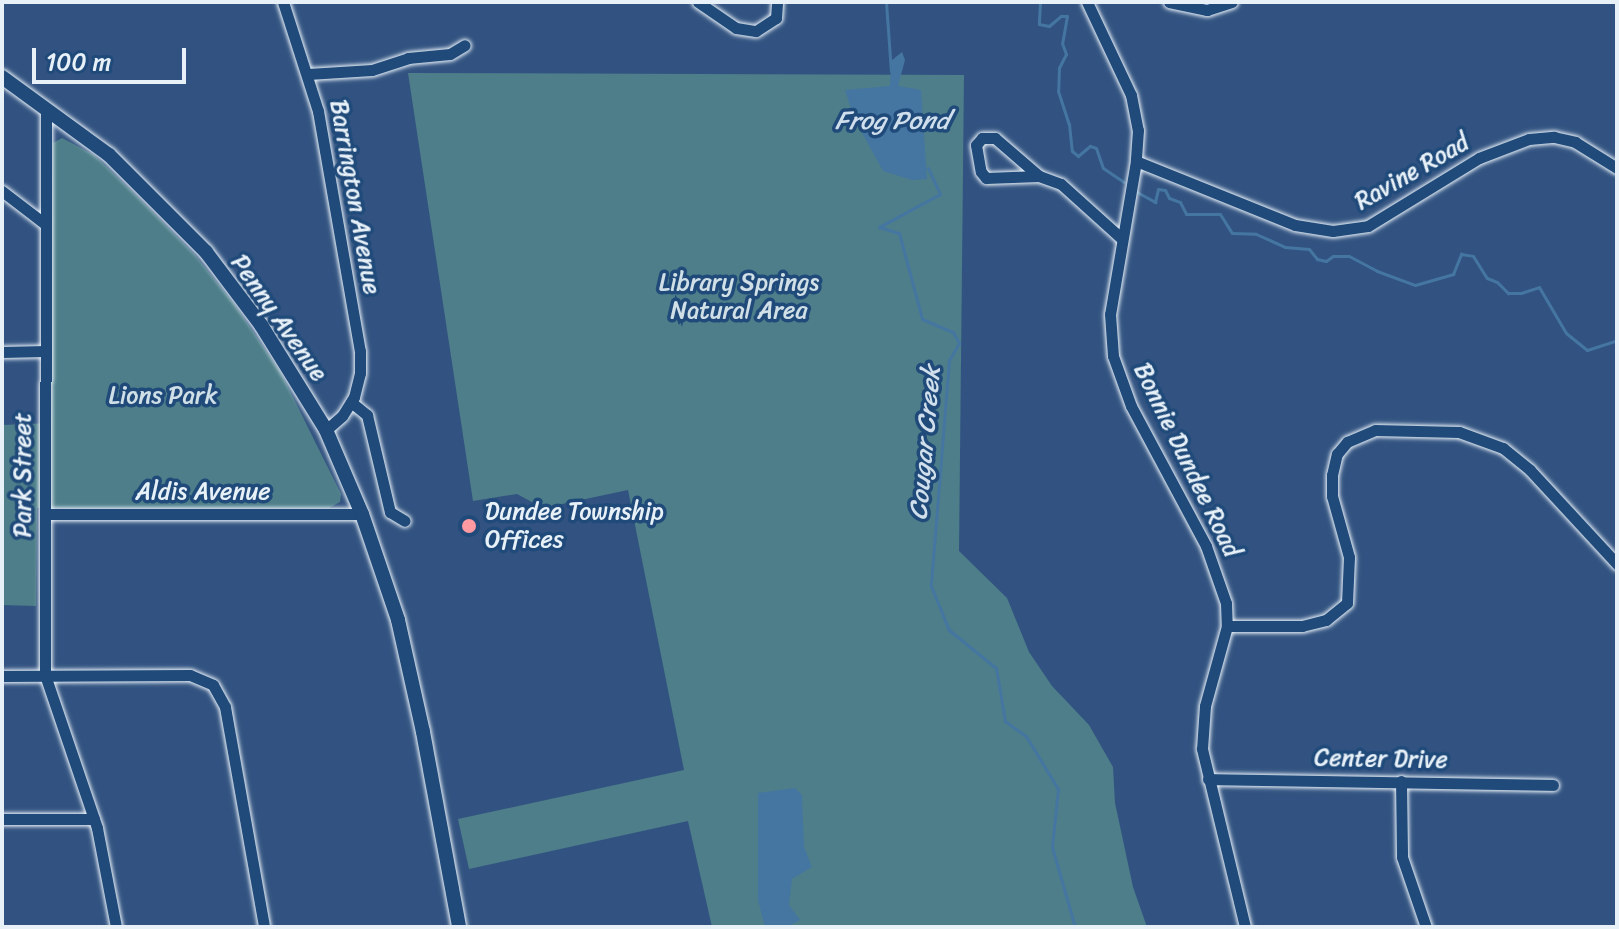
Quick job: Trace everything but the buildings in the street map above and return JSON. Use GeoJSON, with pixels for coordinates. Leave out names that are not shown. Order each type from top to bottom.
{"type":"FeatureCollection","features":[{"type":"Feature","properties":{"kind":"main road","name":"Penny Avenue"},"geometry":{"type":"LineString","coordinates":[[2,77],[120,166],[206,252],[261,325],[326,430],[362,514],[409,661],[459,927]]}},
{"type":"Feature","properties":{"kind":"street","name":"Barrington Avenue"},"geometry":{"type":"LineString","coordinates":[[283,2],[321,123],[360,351],[359,383],[351,402],[342,416],[326,430]]}},
{"type":"Feature","properties":{"kind":"street"},"geometry":{"type":"LineString","coordinates":[[698,2],[736,28],[756,31],[776,18],[777,2]]}},
{"type":"Feature","properties":{"kind":"street"},"geometry":{"type":"LineString","coordinates":[[1087,3],[1102,2]]}},
{"type":"Feature","properties":{"kind":"street"},"geometry":{"type":"LineString","coordinates":[[1169,2],[1207,10],[1232,2]]}},
{"type":"Feature","properties":{"kind":"street","name":"Bonnie Dundee Road"},"geometry":{"type":"LineString","coordinates":[[1087,3],[1131,95],[1138,130],[1136,161],[1110,314],[1113,356],[1131,406],[1216,569],[1226,603],[1227,626],[1201,729],[1208,779],[1245,927]]}},
{"type":"Feature","properties":{"kind":"street"},"geometry":{"type":"LineString","coordinates":[[308,74],[372,70],[408,58],[450,54],[465,45]]}},
{"type":"Feature","properties":{"kind":"street","name":"Park Street"},"geometry":{"type":"LineString","coordinates":[[46,108],[45,675],[94,819],[116,927]]}},
{"type":"Feature","properties":{"kind":"street","name":"Ravine Road"},"geometry":{"type":"LineString","coordinates":[[1136,161],[1295,225],[1333,231],[1368,226],[1479,158],[1516,141],[1543,137],[1575,142],[1617,168]]}},
{"type":"Feature","properties":{"kind":"street"},"geometry":{"type":"LineString","coordinates":[[1039,176],[986,178],[981,172],[976,145],[982,138],[995,138],[1039,176],[1061,184],[1122,239]]}},
{"type":"Feature","properties":{"kind":"street"},"geometry":{"type":"LineString","coordinates":[[2,191],[45,224]]}},
{"type":"Feature","properties":{"kind":"street"},"geometry":{"type":"LineString","coordinates":[[2,352],[45,351]]}},
{"type":"Feature","properties":{"kind":"street"},"geometry":{"type":"LineString","coordinates":[[351,402],[367,415],[390,512],[393,517],[405,521]]}},
{"type":"Feature","properties":{"kind":"street"},"geometry":{"type":"LineString","coordinates":[[1227,626],[1291,628],[1326,620],[1347,603],[1346,537],[1332,496],[1332,475],[1337,454],[1347,442],[1375,430],[1459,432],[1503,448],[1530,470],[1617,564]]}},
{"type":"Feature","properties":{"kind":"street","name":"Aldis Avenue"},"geometry":{"type":"LineString","coordinates":[[45,514],[362,514]]}},
{"type":"Feature","properties":{"kind":"street"},"geometry":{"type":"LineString","coordinates":[[2,676],[190,675],[213,685],[225,707],[264,927]]}},
{"type":"Feature","properties":{"kind":"street","name":"Center Drive"},"geometry":{"type":"LineString","coordinates":[[1208,779],[1553,785]]}},
{"type":"Feature","properties":{"kind":"street"},"geometry":{"type":"LineString","coordinates":[[1401,781],[1402,857],[1426,927]]}},
{"type":"Feature","properties":{"kind":"street"},"geometry":{"type":"LineString","coordinates":[[2,819],[94,819]]}},
{"type":"Feature","properties":{"kind":"green space","name":"Library Springs Natural Area"},"geometry":{"type":"Polygon","coordinates":[[[408,73],[964,75],[959,551],[1007,598],[1029,652],[1052,686],[1089,725],[1113,767],[1115,803],[1133,887],[1147,927],[712,927],[688,821],[469,869],[458,819],[684,770],[628,490],[543,508],[517,494],[473,501],[408,73]]]}},
{"type":"Feature","properties":{"kind":"green space","name":"Lions Park"},"geometry":{"type":"Polygon","coordinates":[[[62,138],[94,155],[136,195],[195,255],[235,305],[281,373],[341,494],[340,502],[329,508],[37,508],[36,606],[2,605],[2,425],[51,423],[53,143],[62,138]]]}},
{"type":"Feature","properties":{"kind":"water","name":"Frog Pond"},"geometry":{"type":"Polygon","coordinates":[[[902,52],[905,60],[898,86],[921,90],[927,179],[912,180],[883,171],[854,118],[845,90],[890,86],[891,61],[902,52]]]}},
{"type":"Feature","properties":{"kind":"water"},"geometry":{"type":"Polygon","coordinates":[[[795,788],[802,795],[804,847],[812,867],[792,879],[789,905],[800,920],[787,927],[765,927],[758,900],[758,793],[795,788]]]}},
{"type":"Feature","properties":{"kind":"waterway","name":"Cougar Creek"},"geometry":{"type":"LineString","coordinates":[[886,2],[891,71]]}},
{"type":"Feature","properties":{"kind":"waterway"},"geometry":{"type":"LineString","coordinates":[[1040,2],[1039,24],[1049,26],[1061,16],[1067,16],[1062,43],[1066,54],[1059,68],[1058,91],[1069,124],[1072,151],[1078,156],[1090,146],[1096,148],[1103,168],[1124,182]]}},
{"type":"Feature","properties":{"kind":"waterway","name":"Cougar Creek"},"geometry":{"type":"LineString","coordinates":[[928,168],[940,194],[879,227],[899,233],[922,319],[953,332],[959,343],[949,360],[931,586],[949,630],[996,668],[1005,721],[1026,736],[1058,789],[1052,847],[1075,927]]}},
{"type":"Feature","properties":{"kind":"waterway"},"geometry":{"type":"LineString","coordinates":[[1137,192],[1155,202],[1158,189],[1165,190],[1169,198],[1180,202],[1186,214],[1220,214],[1232,233],[1256,234],[1285,247],[1309,249],[1317,259],[1326,261],[1333,256],[1349,256],[1377,271],[1415,285],[1453,274],[1461,254],[1473,256],[1487,278],[1497,282],[1508,293],[1521,293],[1539,287],[1566,333],[1587,350],[1617,340]]}},
{"type":"Feature","properties":{"kind":"place","name":"Dundee Township Offices"},"geometry":{"type":"Point","coordinates":[469,526]}}]}
